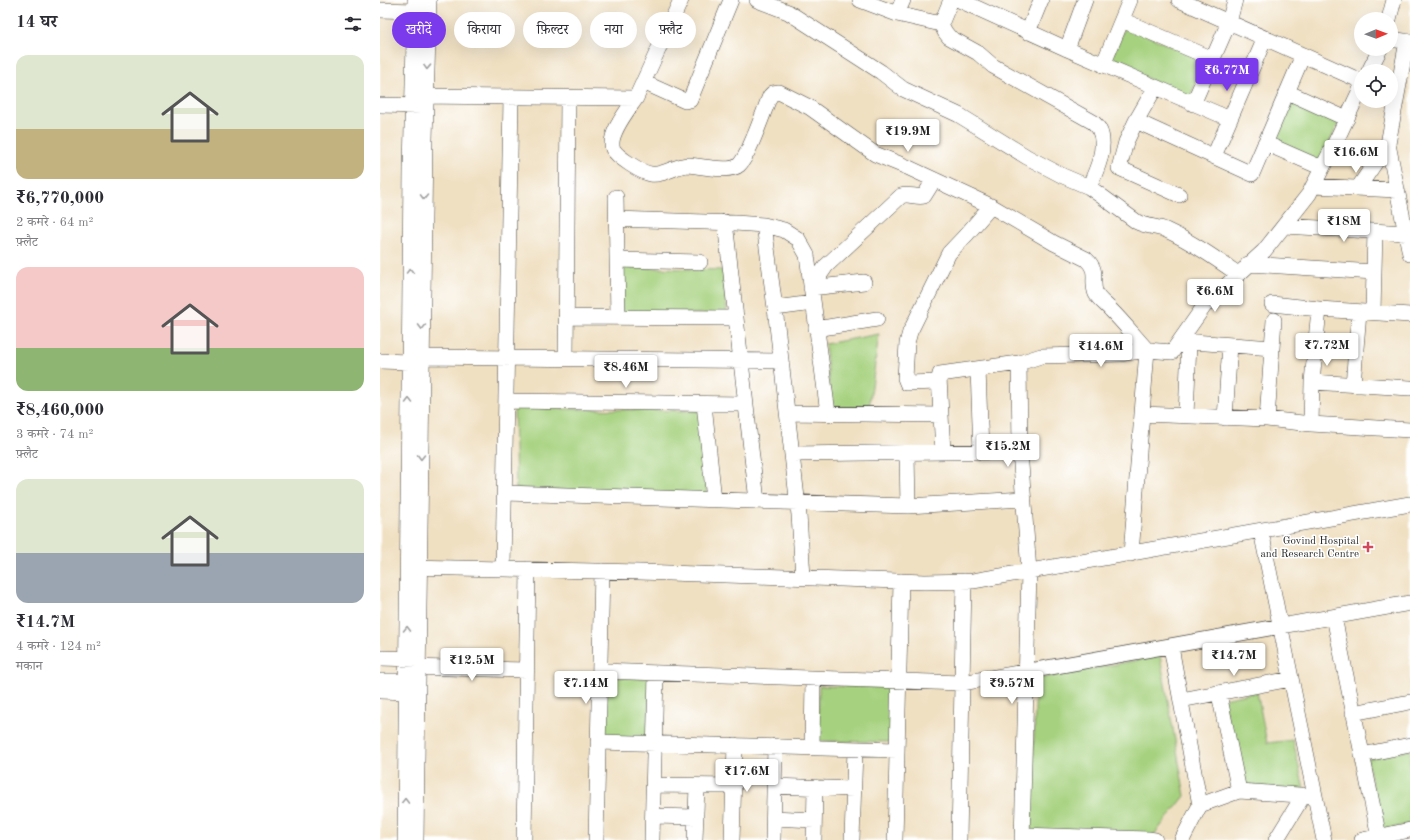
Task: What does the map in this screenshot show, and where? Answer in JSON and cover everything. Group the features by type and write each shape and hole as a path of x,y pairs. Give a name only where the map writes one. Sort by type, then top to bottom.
{"street":[{"path":"419,101 429,0"},
{"path":"681,0 636,98 616,128 612,138 612,148 617,155 648,174 655,175 679,166 689,165 734,168 739,166 748,152 770,96 773,93 779,92 809,107 875,154 907,167 991,206 1090,262 1095,274 1094,283 1096,294 1147,350 1131,554"},
{"path":"643,82 685,101 690,100 731,0"},
{"path":"757,0 788,12 881,72 903,89 959,115 1027,157 1088,187 1141,225 1154,226 1165,230 1212,256 1243,269 1374,272"},
{"path":"861,0 897,14 941,24"},
{"path":"897,14 903,0"},
{"path":"951,0 941,24 949,37 978,54 993,66 1093,122 1099,129 1101,138 1101,152 1099,163 1088,187"},
{"path":"959,0 1103,65 1230,119"},
{"path":"1028,32 1042,0"},
{"path":"1067,49 1086,0"},
{"path":"1103,65 1130,0"},
{"path":"1179,0 1354,78"},
{"path":"1193,104 1229,22 1235,0"},
{"path":"1391,12 1394,0"},
{"path":"380,10 415,6 419,101 412,673 405,840"},
{"path":"1122,20 1213,59"},
{"path":"1214,156 1265,38"},
{"path":"1398,40 1408,41 1398,80"},
{"path":"1136,121 1252,174 1303,55"},
{"path":"1156,88 1136,121 1126,142 1119,168 1180,195"},
{"path":"1287,92 1347,119"},
{"path":"503,569 511,97"},
{"path":"380,105 419,101 511,97 636,98"},
{"path":"566,359 568,98"},
{"path":"943,452 939,382 940,374 1019,364 1041,356 1120,354 1147,350 1172,352 1185,341 1205,304 1264,251 1309,194 1354,104"},
{"path":"1392,108 1388,144 1410,254"},
{"path":"1265,142 1322,168"},
{"path":"1358,188 1388,144"},
{"path":"812,296 826,266 901,196 924,196 934,180"},
{"path":"1313,186 1398,190"},
{"path":"616,197 618,317"},
{"path":"939,382 907,382 905,378 908,338 949,253 968,234 991,206"},
{"path":"616,219 725,222 764,225 784,230 798,239 807,255 828,413"},
{"path":"725,222 757,501"},
{"path":"764,225 798,503 803,577"},
{"path":"1284,226 1406,234"},
{"path":"1353,385 1374,272 1374,231"},
{"path":"617,260 700,262"},
{"path":"775,308 864,282"},
{"path":"1272,304 1319,309 1410,315"},
{"path":"1311,424 1312,382 1319,309"},
{"path":"566,317 736,318"},
{"path":"816,329 877,319"},
{"path":"1267,419 1274,320"},
{"path":"1185,341 1272,348"},
{"path":"1185,341 1186,416"},
{"path":"1225,418 1230,345"},
{"path":"380,361 507,358 781,361"},
{"path":"1019,364 1020,451 1028,571 1022,837 1150,840"},
{"path":"978,369 981,451"},
{"path":"1312,382 1410,388"},
{"path":"506,401 745,404"},
{"path":"704,404 714,500"},
{"path":"787,413 941,415"},
{"path":"1142,414 1267,419 1311,424 1410,430"},
{"path":"792,454 1020,451"},
{"path":"907,452 908,506"},
{"path":"505,493 908,506 1024,499"},
{"path":"414,567 602,571 901,581 973,581 1410,504"},
{"path":"1261,531 1291,679 1309,796 1324,840"},
{"path":"524,840 528,569"},
{"path":"596,840 602,571"},
{"path":"895,840 901,581"},
{"path":"959,840 964,581"},
{"path":"600,672 962,684 1410,603"},
{"path":"1334,617 1379,836"},
{"path":"1171,647 1200,805 1182,840"},
{"path":"380,658 412,673"},
{"path":"380,680 412,673 527,670"},
{"path":"380,691 412,673"},
{"path":"412,673 416,840"},
{"path":"652,840 656,673"},
{"path":"812,747 813,679"},
{"path":"1181,700 1220,694 1291,679"},
{"path":"1220,694 1239,791"},
{"path":"1353,713 1410,702"},
{"path":"598,742 897,750"},
{"path":"1362,755 1410,745"},
{"path":"732,840 735,746"},
{"path":"773,840 775,746"},
{"path":"852,840 855,748"},
{"path":"654,785 734,786"},
{"path":"695,840 697,786"},
{"path":"774,786 853,789"},
{"path":"814,840 815,787"},
{"path":"1200,805 1239,791 1309,796"},
{"path":"1276,840 1309,796"},
{"path":"653,816 696,817"},
{"path":"773,818 814,820"},
{"path":"1362,840 1410,830"}],"green space":[{"path":"1125,26 1205,61 1190,97 1110,62"},
{"path":"1290,99 1339,122 1320,162 1271,139"},
{"path":"619,267 723,270 727,314 621,313"},
{"path":"879,334 869,409 832,409 825,344"},
{"path":"514,408 700,411 707,494 516,489"},
{"path":"1160,656 1185,796 1153,836 1031,831 1036,679"},
{"path":"605,677 650,678 649,738 604,738"},
{"path":"819,686 893,687 892,742 818,741"},
{"path":"1257,692 1267,743 1293,740 1304,790 1241,785 1223,699"},
{"path":"1410,750 1410,824 1382,830 1367,759"}],"place":[{"name":"Govind Hospital and Research Centre","path":"1368,547"}]}
